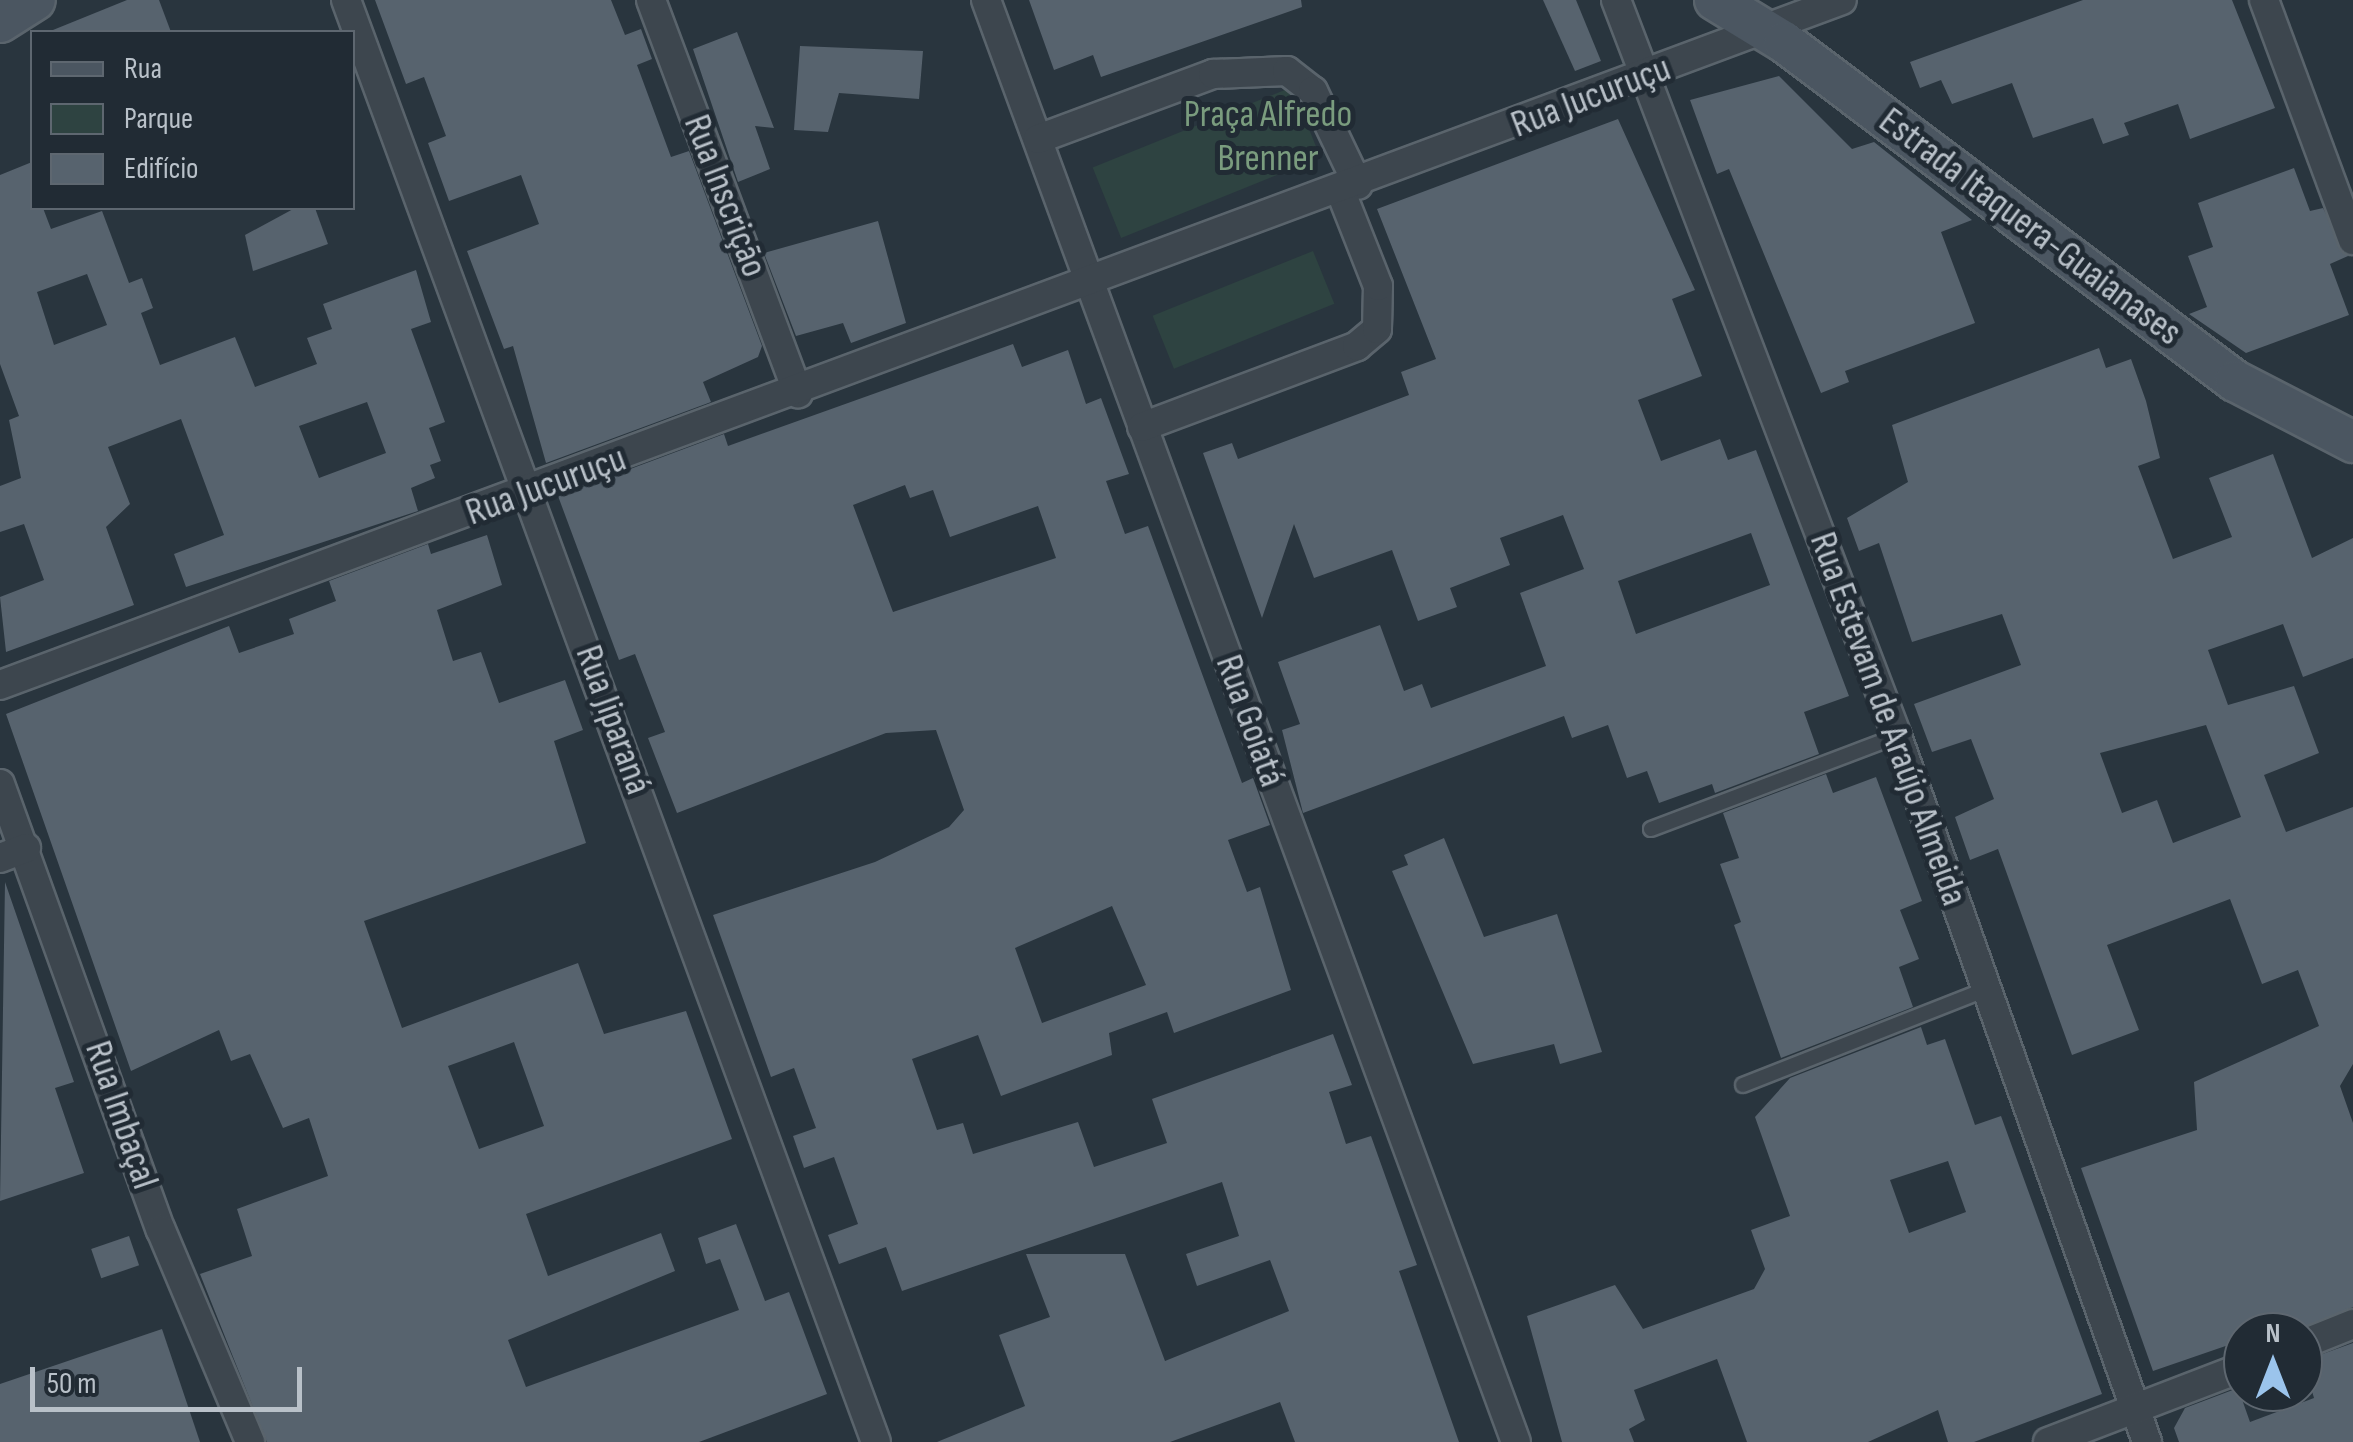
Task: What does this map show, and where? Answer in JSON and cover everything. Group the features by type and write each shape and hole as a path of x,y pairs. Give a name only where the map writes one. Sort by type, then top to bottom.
{"main road":[{"path":"0,22 35,0"},
{"name":"Estrada Itaquera-Guaianases","path":"1715,0 1765,30 2235,381 2353,442"}],"street":[{"name":"Rua Jiparaná","path":"346,0 876,1442"},
{"name":"Rua Inscrição","path":"651,0 798,393"},
{"name":"Rua Goiatá","path":"986,0 1516,1442"},
{"name":"Rua Estevam de Araújo Almeida","path":"1616,0 1898,736 2148,1442"},
{"name":"Rua Jucuruçu","path":"1349,189 1842,0"},
{"path":"2264,0 2353,240"},
{"path":"1038,140 1214,74 1287,71 1313,91 1349,189 1384,309 1377,328 1357,346 1142,427"},
{"path":"1092,285 1349,189"},
{"name":"Rua Jucuruçu","path":"0,685 1092,285"},
{"name":"Rua Imbaçal","path":"0,784 13,853 161,1230 250,1442"},
{"path":"2323,1336 2353,1324"},
{"path":"2048,1442 2223,1375"}],"lane":[{"path":"1652,829 1898,736"},
{"path":"1742,1085 1987,989"}],"green space":[{"name":"Praça Alfredo Brenner","path":"1292,87 1320,157 1121,238 1093,168"},
{"name":"Praça Alfredo Brenner","path":"1313,251 1334,304 1174,369 1153,316"}],"building":[{"path":"127,0 159,0 170,30 53,30"},
{"path":"375,0 611,0 625,35 641,29 652,59 637,65 671,157 689,151 762,346 758,357 703,382 711,402 546,463 513,346 504,349 467,251 539,224 521,175 449,201 428,143 446,136 424,77 406,84"},
{"path":"1029,0 1301,0 1302,7 1101,77 1093,55 1054,70"},
{"path":"1543,0 1576,0 1601,61 1575,71"},
{"path":"2083,0 2232,0 2275,108 2190,139 2178,104 2124,123 2129,135 2103,144 2093,118 2033,138 2012,83 1952,104 1941,80 1920,88 1910,62"},
{"path":"737,32 774,128 755,126 770,169 738,182 693,49"},
{"path":"800,46 923,51 919,99 839,93 828,132 794,130"},
{"path":"1779,76 1852,149 1874,142 1972,220 1941,232 1975,323 1845,371 1849,382 1821,393 1729,169 1717,174 1690,100"},
{"path":"1618,119 1695,290 1672,299 1702,376 1638,400 1661,461 1720,439 1728,460 1756,450 1849,696 1804,712 1819,754 1715,793 1712,784 1659,803 1647,771 1627,778 1608,725 1572,738 1564,716 1303,813 1282,730 1300,724 1278,662 1380,625 1404,691 1422,684 1431,708 1546,666 1520,593 1584,569 1563,515 1500,538 1510,565 1450,588 1457,607 1418,621 1392,550 1314,578 1294,524 1262,618 1203,453 1232,443 1238,459 1409,395 1401,372 1436,359 1377,209","holes":["1751,533 1770,585 1636,634 1618,581"]},
{"path":"30,163 30,210 44,210 51,229 102,211 129,283 142,278 153,308 141,313 160,365 235,337 255,387 317,364 307,338 332,329 323,304 416,270 431,322 411,329 445,422 429,428 441,461 430,465 435,478 411,488 418,511 186,587 174,554 224,535 181,419 108,447 130,504 106,527 134,605 6,652 0,597 44,580 24,524 0,532 0,486 21,478 9,420 19,416 0,364 0,175","holes":["87,274 107,325 54,345 37,292","367,402 386,453 319,478 299,426"]},
{"path":"2294,168 2310,211 2323,208 2348,256 2330,264 2349,315 2246,353 2189,314 2207,307 2188,256 2213,247 2198,203"},
{"path":"291,210 316,210 328,244 253,271 245,235"},
{"path":"878,221 906,323 851,343 843,323 796,336 764,253"},
{"path":"1013,344 1022,367 1068,350 1086,404 1101,398 1129,474 1106,481 1125,534 1148,526 1242,783 1253,778 1270,825 1228,840 1247,892 1260,887 1291,990 1174,1033 1167,1012 1109,1033 1112,1055 1001,1096 978,1035 912,1059 937,1130 963,1123 973,1154 1078,1122 1094,1167 1167,1143 1152,1099 1333,1034 1352,1085 1329,1092 1346,1144 1371,1136 1417,1265 1399,1271 1459,1442 1295,1442 1280,1402 1170,1442 937,1442 1025,1406 999,1335 1050,1317 1026,1254 1125,1254 1165,1361 1289,1311 1270,1260 1197,1286 1186,1254 1239,1236 1222,1182 902,1291 886,1247 839,1264 828,1235 858,1224 834,1157 804,1168 793,1136 816,1128 794,1068 771,1077 713,915 875,862 949,827 964,810 936,730 886,733 677,813 648,738 665,732 635,654 619,660 558,496 724,434 728,446","holes":["905,485 910,498 933,490 950,537 1038,506 1056,558 893,612 853,505","1112,906 1146,985 1042,1023 1015,948"]},
{"path":"2099,348 2106,368 2131,359 2146,401 2160,458 2138,466 2173,559 2232,537 2209,478 2273,454 2312,558 2353,538 2353,658 2303,677 2283,624 2208,650 2228,705 2294,686 2319,753 2264,775 2286,832 2353,807 2353,1064 2340,1086 2353,1123 2353,1307 2323,1319 2323,1312 2223,1312 2223,1347 2153,1371 2081,1168 2197,1130 2194,1082 2319,1026 2298,970 2262,984 2230,899 2107,945 2139,1030 2072,1055 1998,849 1970,860 1955,817 1994,799 1971,739 1932,752 1914,704 2021,665 2002,614 1912,642 1879,543 1859,551 1847,518 1908,482 1892,425","holes":["2206,725 2241,817 2173,843 2157,800 2122,813 2100,753"]},
{"path":"487,535 502,585 437,610 453,661 481,652 499,703 565,680 583,730 554,741 586,843 364,921 402,1028 578,963 604,1034 686,1011 732,1139 526,1214 548,1276 661,1233 675,1271 508,1340 526,1387 739,1310 720,1259 706,1264 698,1238 736,1224 765,1301 789,1292 827,1394 699,1442 267,1442 200,1274 252,1256 237,1209 328,1176 309,1118 283,1128 250,1054 231,1061 219,1030 131,1071 6,714 229,626 239,653 294,634 289,619 336,601 329,581 428,544 431,554","holes":["514,1042 544,1126 479,1149 448,1066"]},
{"path":"1826,774 1833,793 1876,777 1922,901 1900,910 1919,959 1899,967 1913,1007 1781,1058 1734,925 1741,922 1720,864 1739,858 1723,813"},
{"path":"1444,838 1484,937 1557,914 1602,1052 1560,1064 1554,1044 1473,1064 1392,871 1408,865 1404,855"},
{"path":"5,882 74,1082 55,1088 84,1173 0,1201"},
{"path":"1921,1027 1927,1045 1945,1039 1975,1125 2001,1116 2102,1394 1974,1442 1948,1442 1938,1410 1868,1442 1747,1442 1717,1359 1634,1390 1645,1420 1629,1429 1634,1442 1562,1442 1527,1316 1615,1285 1643,1329 1754,1289 1765,1269 1751,1230 1790,1216 1755,1117 1790,1078","holes":["1948,1161 1966,1212 1909,1233 1890,1180"]},
{"path":"129,1236 139,1265 101,1278 91,1249"},
{"path":"162,1329 200,1442 0,1442 0,1384"},
{"path":"2353,1343 2353,1442 2179,1442 2174,1428 2185,1408 2223,1394 2223,1412 2246,1412 2250,1422 2277,1412 2323,1412 2323,1354"}]}
